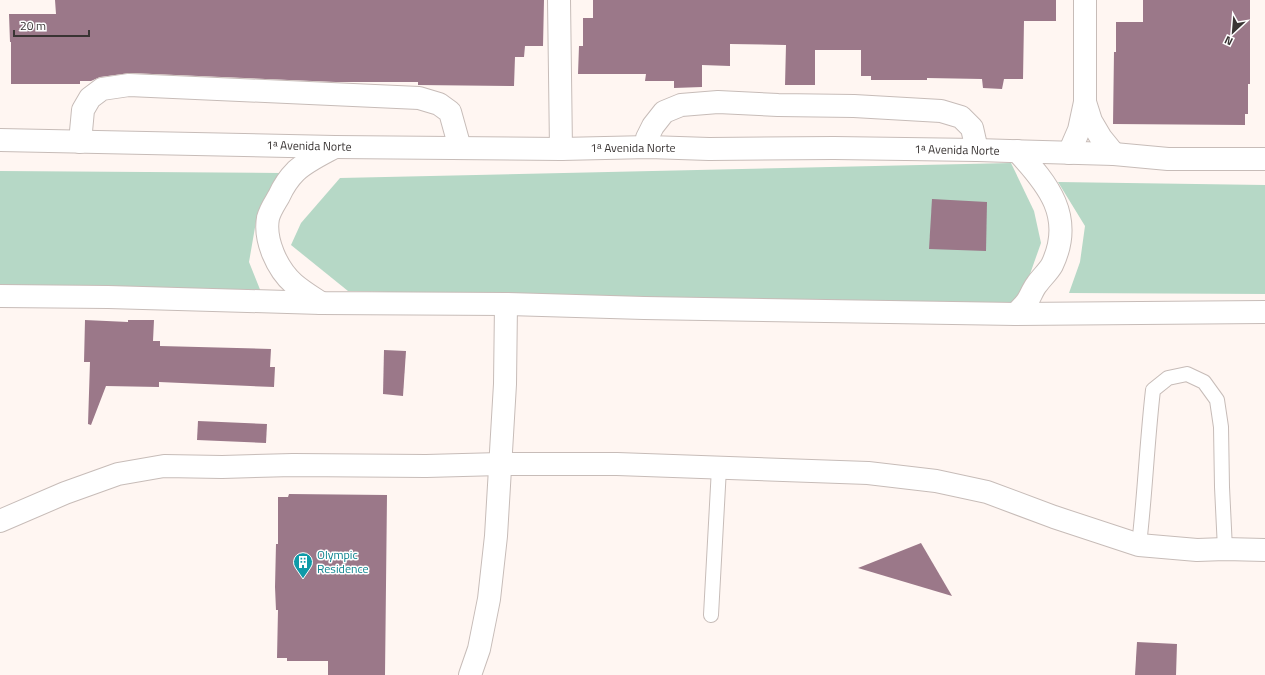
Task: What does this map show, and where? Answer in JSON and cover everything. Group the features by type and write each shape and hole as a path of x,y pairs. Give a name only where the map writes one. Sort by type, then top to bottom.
{"main road":[{"path":"559,0 561,148"},
{"path":"1069,153 1079,130 1085,102 1085,0"},
{"path":"80,142 83,110 90,98 102,89 129,85 418,98 439,104 450,112 460,148"},
{"path":"649,147 647,138 653,126 664,112 681,105 718,102 778,105 854,106 941,111 961,117 972,128 977,150"},
{"path":"1085,102 1091,121 1114,154"},
{"name":"1ᵃ Avenida Norte","path":"0,140 335,147 649,147 709,149 834,148 977,150 1114,154 1168,159 1265,159"},
{"path":"321,303 292,282 282,268 269,241 267,229 268,217 285,184 296,171 313,159 335,147"},
{"path":"1016,314 1028,301 1037,283 1052,264 1061,231 1059,214 1046,184 1017,151"},
{"path":"0,296 108,297 321,303 506,304 644,308 1016,314 1265,312"},
{"path":"470,675 479,650 489,599 496,536 504,384 506,304"},
{"path":"0,521 65,493 118,474 164,466 222,467 293,465 426,466 500,464 617,464 868,473 936,481 987,492 1054,517 1139,545 1196,550 1265,550"}],"lane":[{"path":"1139,545 1145,495 1153,390 1168,378 1187,374 1204,382 1217,400 1221,427 1225,549"},
{"path":"711,615 719,468"}],"green space":[{"path":"1011,163 1034,211 1041,243 1018,308 348,291 291,245 301,223 340,178"},
{"path":"0,171 282,173 257,216 249,262 261,292 0,288"},
{"path":"1058,182 1265,185 1265,294 1069,293 1080,262 1085,226"}],"building":[{"path":"55,0 544,0 543,46 525,46 524,57 515,57 514,86 418,85 418,82 336,82 130,73 100,77 91,81 80,81 80,84 11,84 9,14 56,14"},
{"path":"593,0 1056,0 1056,21 1024,21 1023,79 1004,79 1002,89 983,88 982,79 927,78 927,80 871,80 871,76 861,76 861,50 815,50 815,85 785,85 786,45 730,44 730,66 702,65 702,87 674,88 674,81 645,81 646,74 578,74 579,46 583,46 583,18 593,18"},
{"path":"1143,0 1250,0 1250,84 1248,84 1248,114 1245,114 1245,125 1113,124 1116,22 1143,22"},
{"path":"932,199 987,202 986,251 929,249"},
{"path":"85,320 128,322 128,320 154,320 153,341 160,341 160,346 271,349 270,367 275,367 274,387 159,382 159,387 106,386 91,425 88,424 90,362 84,362"},
{"path":"384,350 406,351 403,396 383,394"},
{"path":"198,421 267,424 266,443 197,440"},
{"path":"289,494 387,495 385,675 328,675 328,661 287,661 287,658 277,658 278,610 276,610 275,587 276,544 278,544 278,497 288,497"},
{"path":"921,543 952,596 858,568"},
{"path":"1137,642 1177,644 1176,675 1135,675"}],"place":[{"name":"Olympic Residence","path":"303,579"}]}
